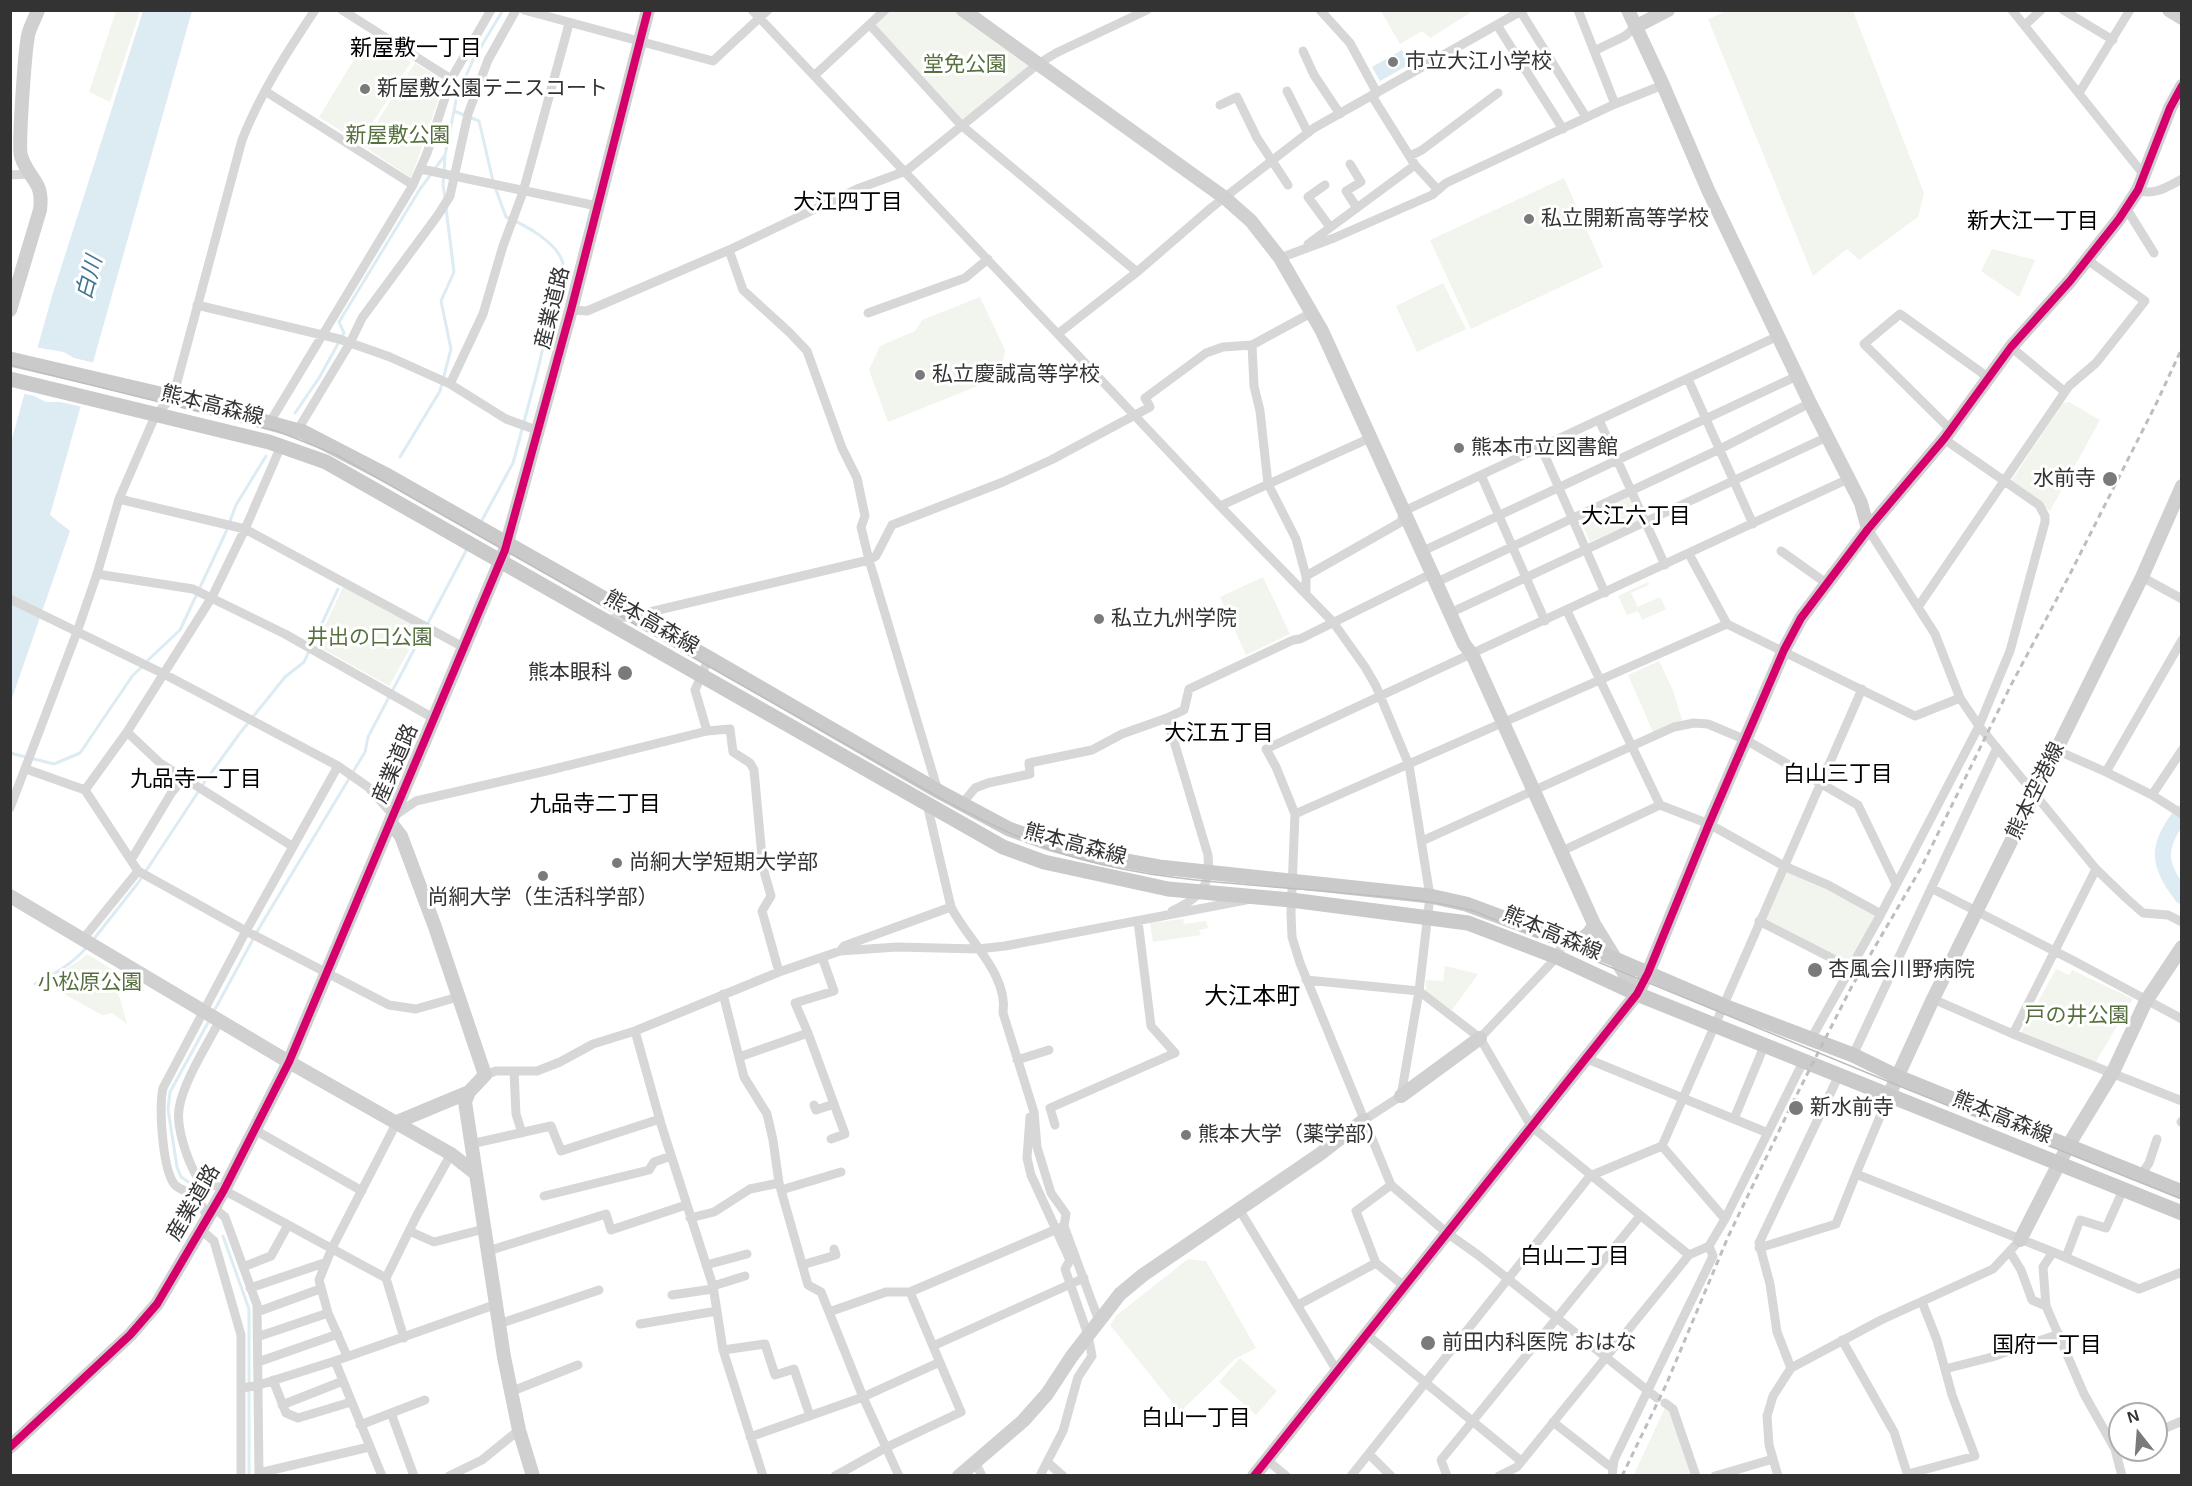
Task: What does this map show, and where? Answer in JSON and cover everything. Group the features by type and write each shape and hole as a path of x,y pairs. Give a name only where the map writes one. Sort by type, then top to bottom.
{"main road":[{"name":"熊本高森線","path":"10,359 173,397 285,427 374,468 938,791 1009,829 1051,844 1093,855 1159,867 1430,896 1466,904 1617,960 1724,1006 1811,1038 1898,1077 2181,1192"},
{"name":"熊本高森線","path":"10,379 276,444 326,462 1003,847 1044,862 1168,889 1291,900 1429,916 1468,923 1557,957 1637,994 2181,1213"}],"street":[{"path":"10,310 42,196 40,188 29,174 19,154 28,35 38,10"},
{"path":"10,807 77,632 119,499 154,414 173,397 242,140 255,107 280,62 315,10"},
{"path":"342,10 450,79"},
{"path":"285,427 322,336 413,185 425,170 450,79 491,10"},
{"path":"285,427 450,196 452,176 468,114 488,60 516,10"},
{"path":"524,10 713,61 768,10"},
{"name":"産業道路","path":"10,1448 130,1335 157,1304 224,1191 289,1062 507,544 572,310 648,10"},
{"path":"752,10 1220,506 1333,622 1357,654 1376,686 1409,765 1430,896 1419,991 1401,1096"},
{"path":"963,10 1225,198 1251,221 1280,258 1322,331 1464,644 1472,654 1535,790 1594,924 1637,994"},
{"path":"572,310 587,311 729,250 857,189 906,171 1038,64 1056,53 1147,10"},
{"path":"1320,10 1350,43 1374,95 1415,165 1438,190"},
{"path":"1578,10 1615,104"},
{"path":"1628,10 1663,84 1708,190 1810,404 1861,503 1868,529 1935,634 1960,698 1978,726 2096,869 2143,913 2168,915 2181,922"},
{"path":"1594,51 1625,36 1635,27 1668,10"},
{"path":"2012,10 2144,175"},
{"path":"2025,25 2041,10"},
{"path":"2063,10 2113,40"},
{"path":"2079,93 2130,10"},
{"path":"2169,10 2181,18"},
{"path":"1059,333 1137,272 1225,198 1308,134 1522,11 1586,117"},
{"path":"815,75 870,25 880,12"},
{"path":"449,383 483,314 503,246 523,192 569,24"},
{"path":"870,25 961,125 1137,272"},
{"path":"1497,25 1563,129"},
{"path":"1303,51 1314,75 1340,114"},
{"path":"1280,258 1432,195 1446,183 1586,117 1663,84"},
{"path":"1254,1476 1637,994 1648,973 1784,650 1801,618 1868,529 1947,434 2011,347 2070,281 2126,208 2138,190 2181,86"},
{"path":"265,91 413,185"},
{"path":"1287,91 1308,134"},
{"path":"1410,156 1422,150 1498,93"},
{"path":"1220,105 1237,97 1257,138 1288,185"},
{"path":"1350,164 1361,182 1346,191 1357,208"},
{"path":"1297,252 1415,165"},
{"path":"425,170 597,206"},
{"path":"10,175 29,174"},
{"path":"2138,190 2147,194 2181,179"},
{"path":"1325,185 1308,197 1330,227"},
{"path":"2126,208 2154,253"},
{"path":"729,250 743,290 807,351 842,448 857,478 865,516 861,527 869,560 938,791"},
{"path":"868,313 965,278 988,259"},
{"path":"1918,607 2069,386 2096,363 2145,301 2086,259"},
{"path":"197,305 345,341 449,383 506,419 539,431"},
{"path":"604,620 633,616 869,560 876,556 892,525 1004,482 1051,460 1150,407 1145,398 1206,353 1223,347 1252,345 1311,313"},
{"path":"1811,1038 1881,914 1978,726 2010,651 2045,522 2045,516 2039,505 2004,482 1947,434 1864,344 1900,314 1989,378"},
{"path":"1306,576 1401,522 1404,511 1778,336"},
{"path":"1252,345 1254,386 1260,411 1268,484 1296,540 1306,576 1306,594"},
{"path":"2011,347 2065,392"},
{"path":"1423,551 1797,376"},
{"path":"1688,379 1753,524"},
{"path":"962,804 975,788 1030,774 1029,763 1092,750 1122,734 1184,710 1189,689 1333,622 1512,546 1720,449 1810,404"},
{"path":"1599,420 1665,565"},
{"path":"1450,613 1827,437"},
{"path":"1220,506 1370,438"},
{"path":"85,790 127,732 212,597 245,529 276,444"},
{"path":"1540,447 1605,593"},
{"path":"1481,475 1545,621"},
{"path":"1696,1476 1673,1409 1648,1392 1447,1233 1391,1185 1306,980 1292,937 1291,900 1295,814 1266,749 1848,479"},
{"name":"熊本空港線","path":"1889,1095 1933,999 2034,793 2177,508 2181,486"},
{"path":"119,499 245,529 465,648"},
{"path":"1781,551 1826,583"},
{"path":"1689,554 1728,624 1915,716 1960,698"},
{"path":"97,574 193,589 212,597 285,634 435,719"},
{"path":"2142,577 2181,600"},
{"path":"10,599 164,674 338,766 368,787 392,819 401,836 485,1075"},
{"path":"1567,611 1634,746 1660,805 1709,824 1784,866 1828,885 1881,914"},
{"path":"1295,814 1728,624"},
{"path":"2106,772 2181,640"},
{"path":"707,731 695,690 709,658"},
{"path":"1351,1476 1590,1176 1662,1146 1862,689"},
{"path":"1165,915 1202,892 1210,873 1208,855 1167,718"},
{"path":"1422,841 1674,728 1694,723 1708,724 1746,740 1858,805 1896,884"},
{"path":"392,819 416,801 707,731 730,729 733,752 750,763 754,770 763,868 771,896 762,911 779,972"},
{"path":"127,732 160,763 292,846"},
{"path":"1853,1055 1996,748"},
{"path":"2056,750 2152,795 2181,813"},
{"path":"2152,795 2181,750"},
{"path":"241,1476 241,1335 207,1218 199,1200 175,1185 172,1178 164,1142 160,1107 163,1088 292,846 338,766"},
{"path":"26,769 85,790 138,871 246,931 389,1005 416,1009 458,997"},
{"path":"131,860 183,778"},
{"path":"927,804 951,907 958,921 987,958 1005,1000 1003,1013 1034,1112 1037,1147 1051,1193 1066,1214 1060,1228 1070,1260 1065,1269 1088,1335 1092,1356 1078,1377 1063,1431 1040,1476"},
{"path":"1562,851 1660,805"},
{"path":"2013,1034 2056,953 2096,869"},
{"path":"83,939 138,871"},
{"path":"1931,888 2181,1019"},
{"path":"1165,915 1172,907 1172,896 1168,889"},
{"path":"10,896 289,1062 451,1154 475,1173"},
{"path":"532,1476 510,1392 465,1102 469,1092 485,1075 496,1071 537,1071 560,1062 593,1044 635,1031 779,972 840,951 897,947 978,949 1005,946 1263,897"},
{"path":"840,951 844,946 951,907"},
{"path":"1055,1125 1050,1108 1175,1053 1151,1026 1138,921"},
{"path":"1759,921 1851,968"},
{"path":"959,1476 1023,1421 1047,1394 1120,1294 1143,1275 1320,1154 1480,1038 1557,957 1566,941 1585,938 1591,932 1594,924"},
{"path":"1778,1476 1769,1445 1767,1416 1773,1396 1791,1368 1881,1320 1993,1269 2010,1252 2020,1240 2068,1146 2113,1072 2146,1000 2181,947"},
{"path":"978,949 975,953 982,961 999,997 997,1008 1030,1116 1027,1158 1031,1175 1072,1251 1099,1321"},
{"path":"822,957 834,991 795,1003 845,1134 831,1139"},
{"path":"1306,980 1419,991 1480,1038 1531,1126 1689,1255"},
{"path":"723,994 744,1077 767,1114 780,1187 808,1285 822,1292 863,1397 899,1476"},
{"path":"1933,999 2013,1034 2181,1101"},
{"path":"220,1020 183,1093 178,1110 190,1165 196,1175 386,1278"},
{"path":"635,1031 671,1156 713,1288 723,1350 763,1476"},
{"path":"739,1057 807,1033"},
{"path":"1734,1119 1765,1044"},
{"path":"1017,1060 1049,1050"},
{"path":"1585,1058 1768,1133"},
{"path":"1499,1476 1519,1468 1553,1422 1689,1255 1709,1246 1725,1219 1804,1060"},
{"path":"514,1071 516,1114 522,1133"},
{"path":"1791,1368 1776,1332 1770,1284 1759,1248 1760,1238 1839,1075"},
{"path":"347,1356 320,1289 319,1280 324,1263 397,1122 469,1092"},
{"path":"1759,1248 1836,1224 1889,1095"},
{"path":"814,1105 816,1110 834,1104"},
{"path":"471,1144 551,1126 561,1151 660,1119"},
{"path":"255,1130 362,1191"},
{"path":"2141,1176 2149,1163 2157,1139"},
{"path":"1662,1146 1725,1219"},
{"path":"404,1338 386,1278 451,1154"},
{"path":"544,1196 649,1170 654,1162 671,1156"},
{"path":"690,1218 714,1212 750,1189 780,1187 841,1172"},
{"path":"1856,1174 2066,1257 2139,1289 2181,1272"},
{"path":"1391,1185 1356,1211 1376,1263 1404,1287"},
{"path":"2066,1257 2080,1220 2106,1228 2123,1190"},
{"path":"488,1251 606,1214 611,1230 686,1205"},
{"path":"1239,1209 1337,1371"},
{"path":"207,1218 225,1216 257,1305 259,1474 369,1447"},
{"path":"1447,1476 1441,1460 1640,1216"},
{"path":"243,1267 271,1256 288,1224"},
{"path":"829,1312 886,1292 910,1292 1060,1228"},
{"path":"409,1231 434,1242 484,1229"},
{"path":"1612,1471 1614,1460 1713,1256 1709,1246"},
{"path":"2010,1252 2021,1270 2032,1300 2046,1306"},
{"path":"2053,1252 2043,1267 2046,1306 2084,1394 2108,1433"},
{"path":"706,1265 747,1254"},
{"path":"802,1265 836,1256"},
{"path":"250,1288 324,1263"},
{"path":"1298,1305 1376,1263"},
{"path":"672,1294 713,1288 745,1275"},
{"path":"933,1346 1084,1278"},
{"path":"257,1312 320,1289"},
{"path":"499,1324 599,1290"},
{"path":"835,1476 852,1472 887,1447 961,1413 910,1292"},
{"path":"1842,1340 1894,1432 1908,1475 1975,1456 1922,1302"},
{"path":"242,1388 259,1385 404,1338 496,1304"},
{"path":"640,1324 717,1311"},
{"path":"257,1337 328,1312"},
{"path":"258,1362 338,1334"},
{"path":"1366,1334 1473,1422 1519,1468"},
{"path":"1945,1369 1992,1357 2059,1334"},
{"path":"723,1350 765,1344 775,1375 794,1369 810,1416"},
{"path":"334,1361 382,1476"},
{"path":"750,1437 863,1397 939,1362"},
{"path":"510,1392 579,1365"},
{"path":"273,1380 286,1413 298,1418 351,1402"},
{"path":"282,1404 343,1381"},
{"path":"360,1425 425,1400"},
{"path":"391,1413 414,1476"},
{"path":"1553,1422 1608,1465 1612,1471"},
{"path":"450,1476 482,1460 519,1430"},
{"path":"1369,1454 1391,1476"},
{"path":"1715,1476 1773,1459"},
{"path":"1267,1460 1286,1476"},
{"path":"975,1462 982,1476"},
{"path":"1047,1462 1063,1476"}],"green space":[{"path":"1729,10 1853,11 1924,193 1918,217 1859,260 1847,249 1813,276 1708,19"},
{"path":"116,11 140,11 110,102 89,92"},
{"name":"堂免公園","path":"889,11 958,11 1033,64 961,120 874,25"},
{"path":"1381,11 1469,11 1470,13 1430,38 1422,31 1400,44"},
{"name":"新屋敷公園テニスコート","path":"369,35 411,62 360,143 319,117"},
{"name":"新屋敷公園","path":"415,63 445,81 411,178 362,145"},
{"path":"1564,178 1603,267 1471,329 1430,240"},
{"path":"1992,249 2035,260 2019,297 1981,271"},
{"path":"1443,283 1466,329 1417,352 1396,306"},
{"path":"980,297 1005,350 1000,377 888,422 869,370 880,346 915,331 922,320"},
{"path":"2069,402 2100,420 2050,511 2010,483 2063,403"},
{"path":"1631,496 1642,519 1590,542 1580,519"},
{"path":"1263,577 1290,634 1246,655 1220,597"},
{"path":"1648,582 1649,585 1631,593 1638,607 1660,597 1666,609 1642,620 1638,611 1627,615 1618,596"},
{"name":"井出の口公園","path":"343,587 421,629 389,686 316,645"},
{"path":"1659,661 1673,690 1682,720 1653,732 1628,675"},
{"path":"1785,870 1876,914 1849,962 1763,919"},
{"path":"1183,919 1184,924 1206,921 1208,928 1199,930 1201,935 1153,942 1150,923"},
{"name":"小松原公園","path":"87,954 123,976 117,988 127,1024 112,1013 102,1015 44,983"},
{"path":"1445,966 1478,974 1452,1010 1426,992 1426,980 1443,981"},
{"name":"戸の井公園","path":"2056,969 2069,975 2072,970 2133,999 2094,1065 2019,1036"},
{"path":"1188,1259 1206,1261 1256,1348 1235,1359 1180,1412 1110,1325 1117,1315"},
{"path":"1240,1358 1277,1391 1256,1415 1219,1382"},
{"path":"1665,1408 1672,1411 1693,1475 1636,1475 1635,1472"}],"water":[{"name":"白川","path":"143,11 192,11 50,515 70,531 11,701 11,442 52,296"},
{"path":"1402,50 1410,64 1380,81 1372,67"}],"pier":[{"path":"34,347 64,352 74,358 95,363 83,407 60,402 46,402 21,393"}],"waterway":[{"path":"295,413 319,378 344,333 339,322 420,189 445,155 457,96 473,60 503,10"},
{"path":"454,111 479,121 493,181"},
{"path":"445,157 443,185 445,198"},
{"path":"481,522 513,463 563,263 560,255 547,241 506,217 495,187"},
{"path":"400,457 440,391 451,349 441,301 454,272 446,208"},
{"path":"146,662 180,630 226,532 236,505 266,456"},
{"path":"213,1013 258,930 365,752 368,737 467,549"},
{"path":"93,940 138,883 240,733 285,677 304,662 338,589"},
{"path":"10,753 54,764 80,753 133,675 142,667"},
{"path":"2182,813 2168,835 2163,854 2168,874 2182,896"},
{"path":"35,984 63,968 87,947"},
{"path":"199,1189 181,1177 177,1167 168,1109 170,1092 210,1019"},
{"path":"223,1236 249,1309 249,1476"}],"tram line":[{"path":"10,365 277,431 337,455 942,799 993,825 1044,847 1080,859 1142,873 1404,899 1474,911 1909,1090 2182,1199"}],"railway":[{"path":"1622,1476 1666,1385 1728,1237 1791,1106 1852,986 1921,868 2010,687 2157,402 2182,348"}],"cycle path":[{"path":"10,1447 130,1335 157,1304 224,1190 289,1062 505,550 571,310 648,10"},
{"path":"1254,1476 1637,994 1648,973 1784,650 1801,618 1868,529 1944,439 2011,347 2070,281 2119,219 2138,190 2170,108 2182,86"}],"place":[{"name":"市立大江小学校","path":"1393,62"},
{"name":"新屋敷公園テニスコート","path":"365,89"},
{"name":"私立開新高等学校","path":"1529,219"},
{"name":"私立慶誠高等学校","path":"920,375"},
{"name":"熊本市立図書館","path":"1459,448"},
{"name":"水前寺","path":"2110,479"},
{"name":"私立九州学院","path":"1099,619"},
{"name":"熊本眼科","path":"625,673"},
{"name":"尚絅大学短期大学部","path":"617,863"},
{"name":"尚絅大学（生活科学部）","path":"543,876"},
{"name":"杏風会川野病院","path":"1815,970"},
{"name":"新水前寺","path":"1796,1108"},
{"name":"熊本大学（薬学部）","path":"1186,1135"},
{"name":"前田内科医院 おはな","path":"1428,1343"}],"district":[{"name":"新屋敷一丁目","path":"416,49"},
{"name":"大江四丁目","path":"848,203"},
{"name":"新大江一丁目","path":"2033,222"},
{"name":"大江六丁目","path":"1636,517"},
{"name":"大江五丁目","path":"1219,734"},
{"name":"白山三丁目","path":"1838,775"},
{"name":"九品寺一丁目","path":"196,780"},
{"name":"九品寺二丁目","path":"595,805"},
{"name":"大江本町","path":"1252,997"},
{"name":"白山二丁目","path":"1575,1257"},
{"name":"国府一丁目","path":"2047,1346"},
{"name":"白山一丁目","path":"1196,1419"}]}
